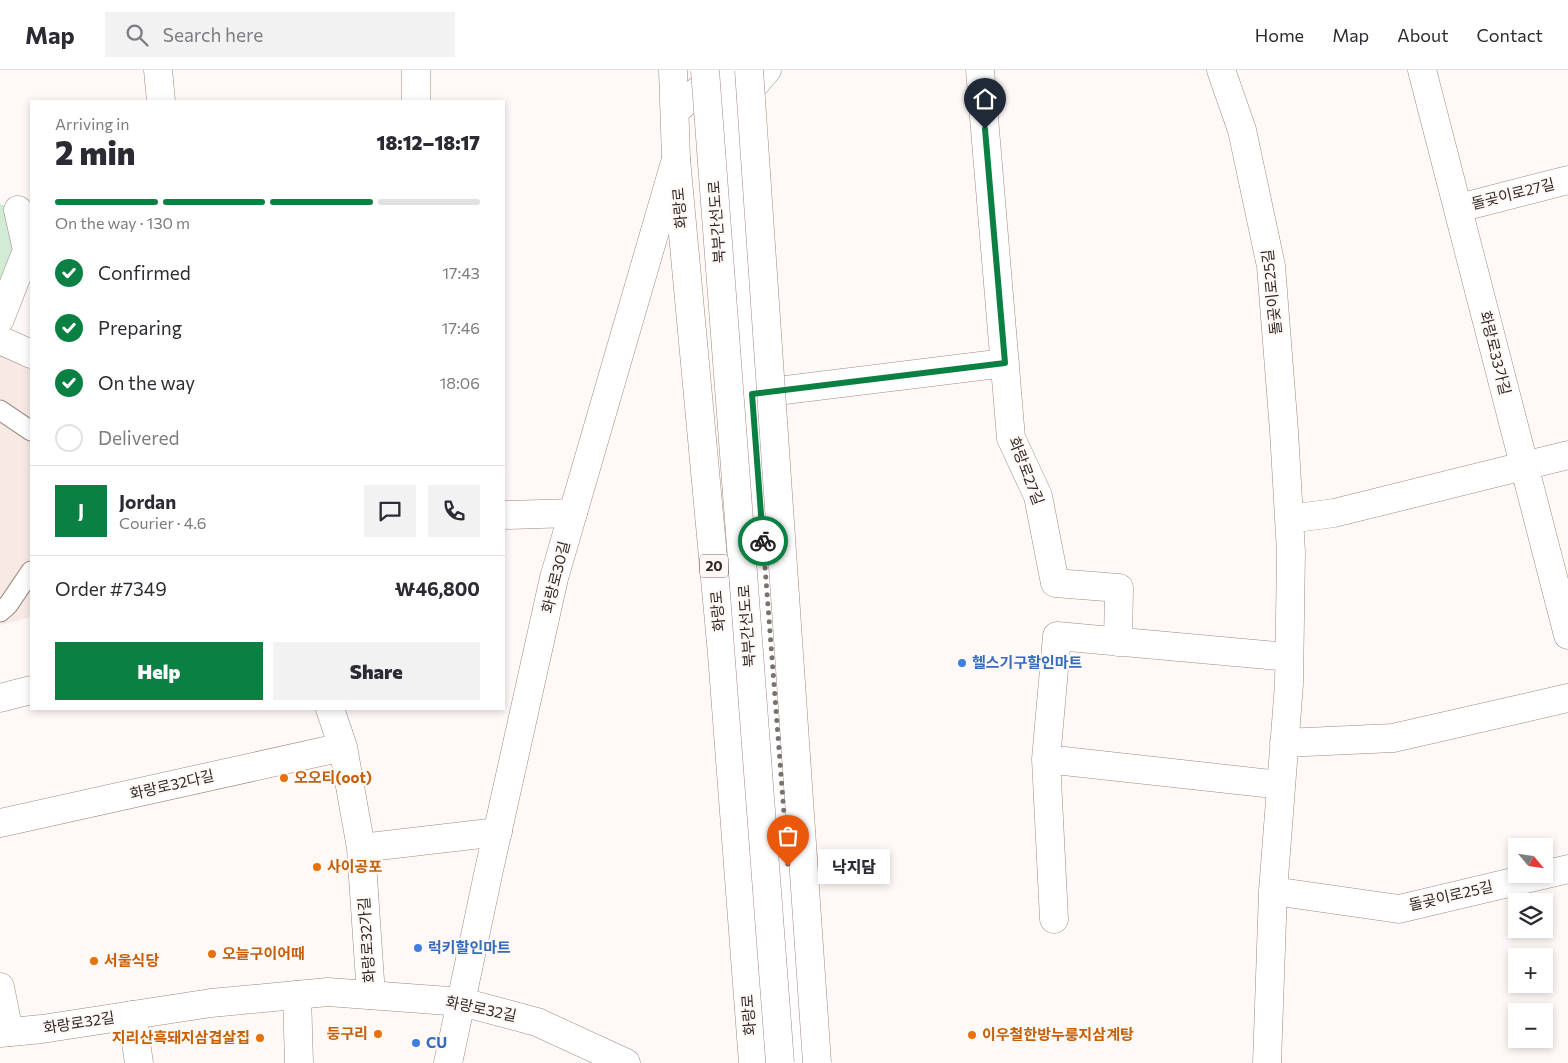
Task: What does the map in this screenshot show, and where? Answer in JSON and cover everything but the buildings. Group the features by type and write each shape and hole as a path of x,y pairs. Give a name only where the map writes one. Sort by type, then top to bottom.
{"main road":[{"path":"158,70 161,100"},
{"path":"416,70 416,100"},
{"name":"화랑로","path":"673,70 676,159 722,654 753,1063"},
{"name":"북부간선도로","path":"705,70 780,1063"},
{"path":"727,70 803,1063"},
{"path":"749,70 817,1063"},
{"path":"730,112 767,70"},
{"name":"화랑로27길","path":"980,70 1011,438 1038,496 1055,583 1119,588 1118,642"},
{"name":"화랑로33가길","path":"1422,70 1568,635"},
{"name":"돌곶이로25길","path":"1224,71 1242,130 1271,266 1291,552 1289,658 1273,891 1266,1063"},
{"path":"675,111 706,84 730,112"},
{"name":"화랑로30길","path":"448,1063 554,578 676,159"},
{"name":"돌곶이로27길","path":"1459,208 1568,180"},
{"path":"0,319 27,250 16,203"},
{"path":"0,340 30,354"},
{"path":"752,394 1005,363"},
{"path":"1289,519 1334,513 1568,455"},
{"path":"505,515 573,513"},
{"path":"1054,919 1046,759 1058,636 1289,658"},
{"path":"0,698 30,690"},
{"path":"1284,743 1393,738 1568,698"},
{"name":"화랑로32가길","path":"330,710 344,747 362,848 371,995"},
{"name":"화랑로32다길","path":"0,823 344,747"},
{"path":"1046,759 1281,785"},
{"path":"362,848 498,832"},
{"name":"돌곶이로25길","path":"1273,891 1399,909 1568,869"},
{"name":"화랑로32길","path":"0,987 5,1033 42,1030 211,1002 328,992 462,1002 537,1022 626,1063"},
{"path":"297,995 299,1063"},
{"path":"132,1015 139,1063"}],"lane":[{"path":"0,410 30,430"},
{"path":"0,612 8,605 30,572"}],"shaded area":[{"path":"0,356 30,369 30,617 0,625"}],"green space":[{"path":"0,204 18,210 27,250 0,318"}],"way so far":[{"path":"763,541 788,866"}],"place":[{"name":"헬스기구할인마트","path":"962,663"},
{"name":"오오티(oot)","path":"284,778"},
{"name":"낙지담","path":"788,866"},
{"name":"사이공포","path":"317,867"},
{"name":"럭키할인마트","path":"418,948"},
{"name":"오늘구이어때","path":"212,954"},
{"name":"서울식당","path":"94,961"},
{"name":"둥구리","path":"378,1034"},
{"name":"이우철한방누룽지삼계탕","path":"972,1035"},
{"name":"지리산흑돼지삼겹살집","path":"260,1038"},
{"name":"CU","path":"416,1043"}],"route":[{"path":"763,541 752,394 1005,363 985,129"}]}
